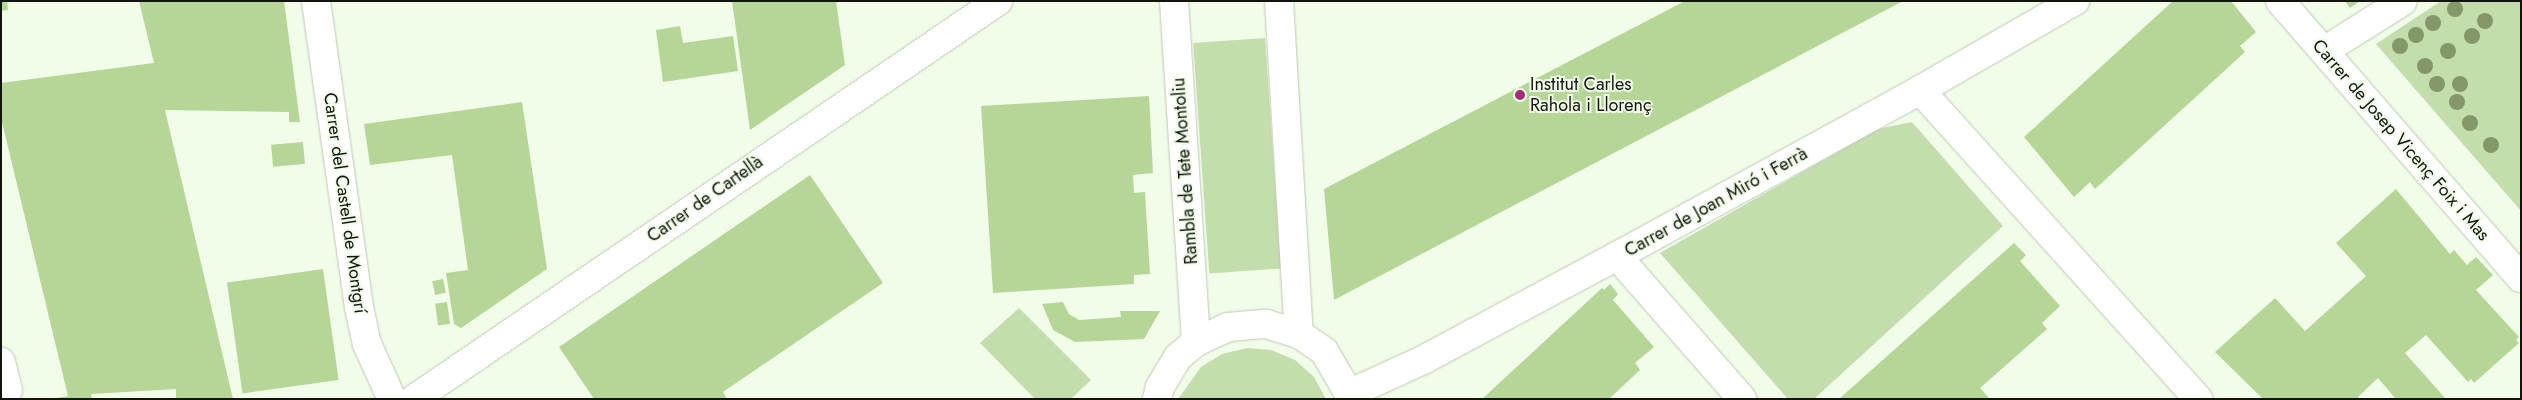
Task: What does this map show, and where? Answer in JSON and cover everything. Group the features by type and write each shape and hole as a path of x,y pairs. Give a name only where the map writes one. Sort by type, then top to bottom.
{"street":[{"name":"Carrer del Castell de Montgrí","path":"316,1 359,307 367,344 392,399"},
{"name":"Carrer de Cartellà","path":"414,399 998,1"},
{"name":"Rambla de Tete Montoliu","path":"1174,1 1196,342"},
{"path":"1279,1 1299,334"},
{"name":"Carrer de Joan Miró i Ferrà","path":"1351,396 1423,360 1617,256 1920,90 2075,1"},
{"name":"Carrer de Josep Vicenç Foix i Mas","path":"2280,1 2521,278"},
{"path":"2324,51 2404,1"},
{"path":"1920,90 2198,399"},
{"path":"1617,256 1742,399"},
{"path":"1157,399 1160,387 1178,358 1196,342 1228,327 1266,324 1299,334 1324,351 1351,396"},
{"path":"1,362 8,390"}],"green space":[{"path":"2441,1 2521,1 2521,211 2376,44"},
{"path":"1265,38 1281,268 1209,273 1193,43"},
{"path":"1912,122 2003,226 1814,399 1788,399 1660,253 1878,129"},
{"path":"1019,308 1091,380 1071,399 1035,399 980,343"},
{"path":"1248,348 1271,350 1295,360 1314,377 1326,399 1178,399 1201,367 1222,354"}],"building":[{"path":"1,1 7,1 8,10 1,11"},
{"path":"139,1 284,1 300,122 289,122 289,112 165,110 233,399 176,399 176,389 91,394 92,399 51,399 68,396 1,118 1,83 154,63"},
{"path":"732,1 836,1 845,65 750,130"},
{"name":"Institut Carles Rahola i Llorenç","path":"1685,1 1903,1 1334,300 1324,189"},
{"path":"2173,1 2231,1 2256,32 2240,46 2245,52 2095,189 2090,182 2074,197 2024,137"},
{"path":"2345,1 2360,1 2350,8"},
{"path":"680,26 683,43 733,36 738,71 663,82 656,30"},
{"path":"1149,96 1153,173 1133,175 1134,193 1145,192 1150,274 1134,275 1134,284 993,293 981,106"},
{"path":"522,102 547,269 461,328 454,324 446,273 468,270 452,155 370,165 364,124"},
{"path":"303,142 305,164 273,167 271,145"},
{"path":"810,175 883,283 723,392 727,399 594,399 559,347"},
{"path":"2396,189 2450,254 2454,250 2467,265 2476,257 2493,275 2476,290 2519,337 2516,340 2519,343 2474,383 2471,379 2468,382 2426,335 2405,353 2446,399 2396,399 2378,378 2358,397 2359,399 2263,399 2215,352 2275,298 2305,331 2366,276 2336,243"},
{"path":"2014,243 2026,255 2020,261 2060,306 2042,323 2047,329 1980,388 1990,399 1839,399"},
{"path":"323,269 339,380 243,393 227,282"},
{"path":"443,279 446,293 435,295 432,281"},
{"path":"1610,284 1618,294 1613,300 1654,347 1635,363 1640,370 1609,399 1482,399 1602,288 1604,290"},
{"path":"447,302 450,324 438,325 435,304"},
{"path":"1063,302 1069,314 1079,320 1121,317 1120,311 1160,311 1144,339 1075,342 1053,330 1042,304"}],"place":[{"name":"Institut Carles Rahola i Llorenç","path":"1520,95"}]}
